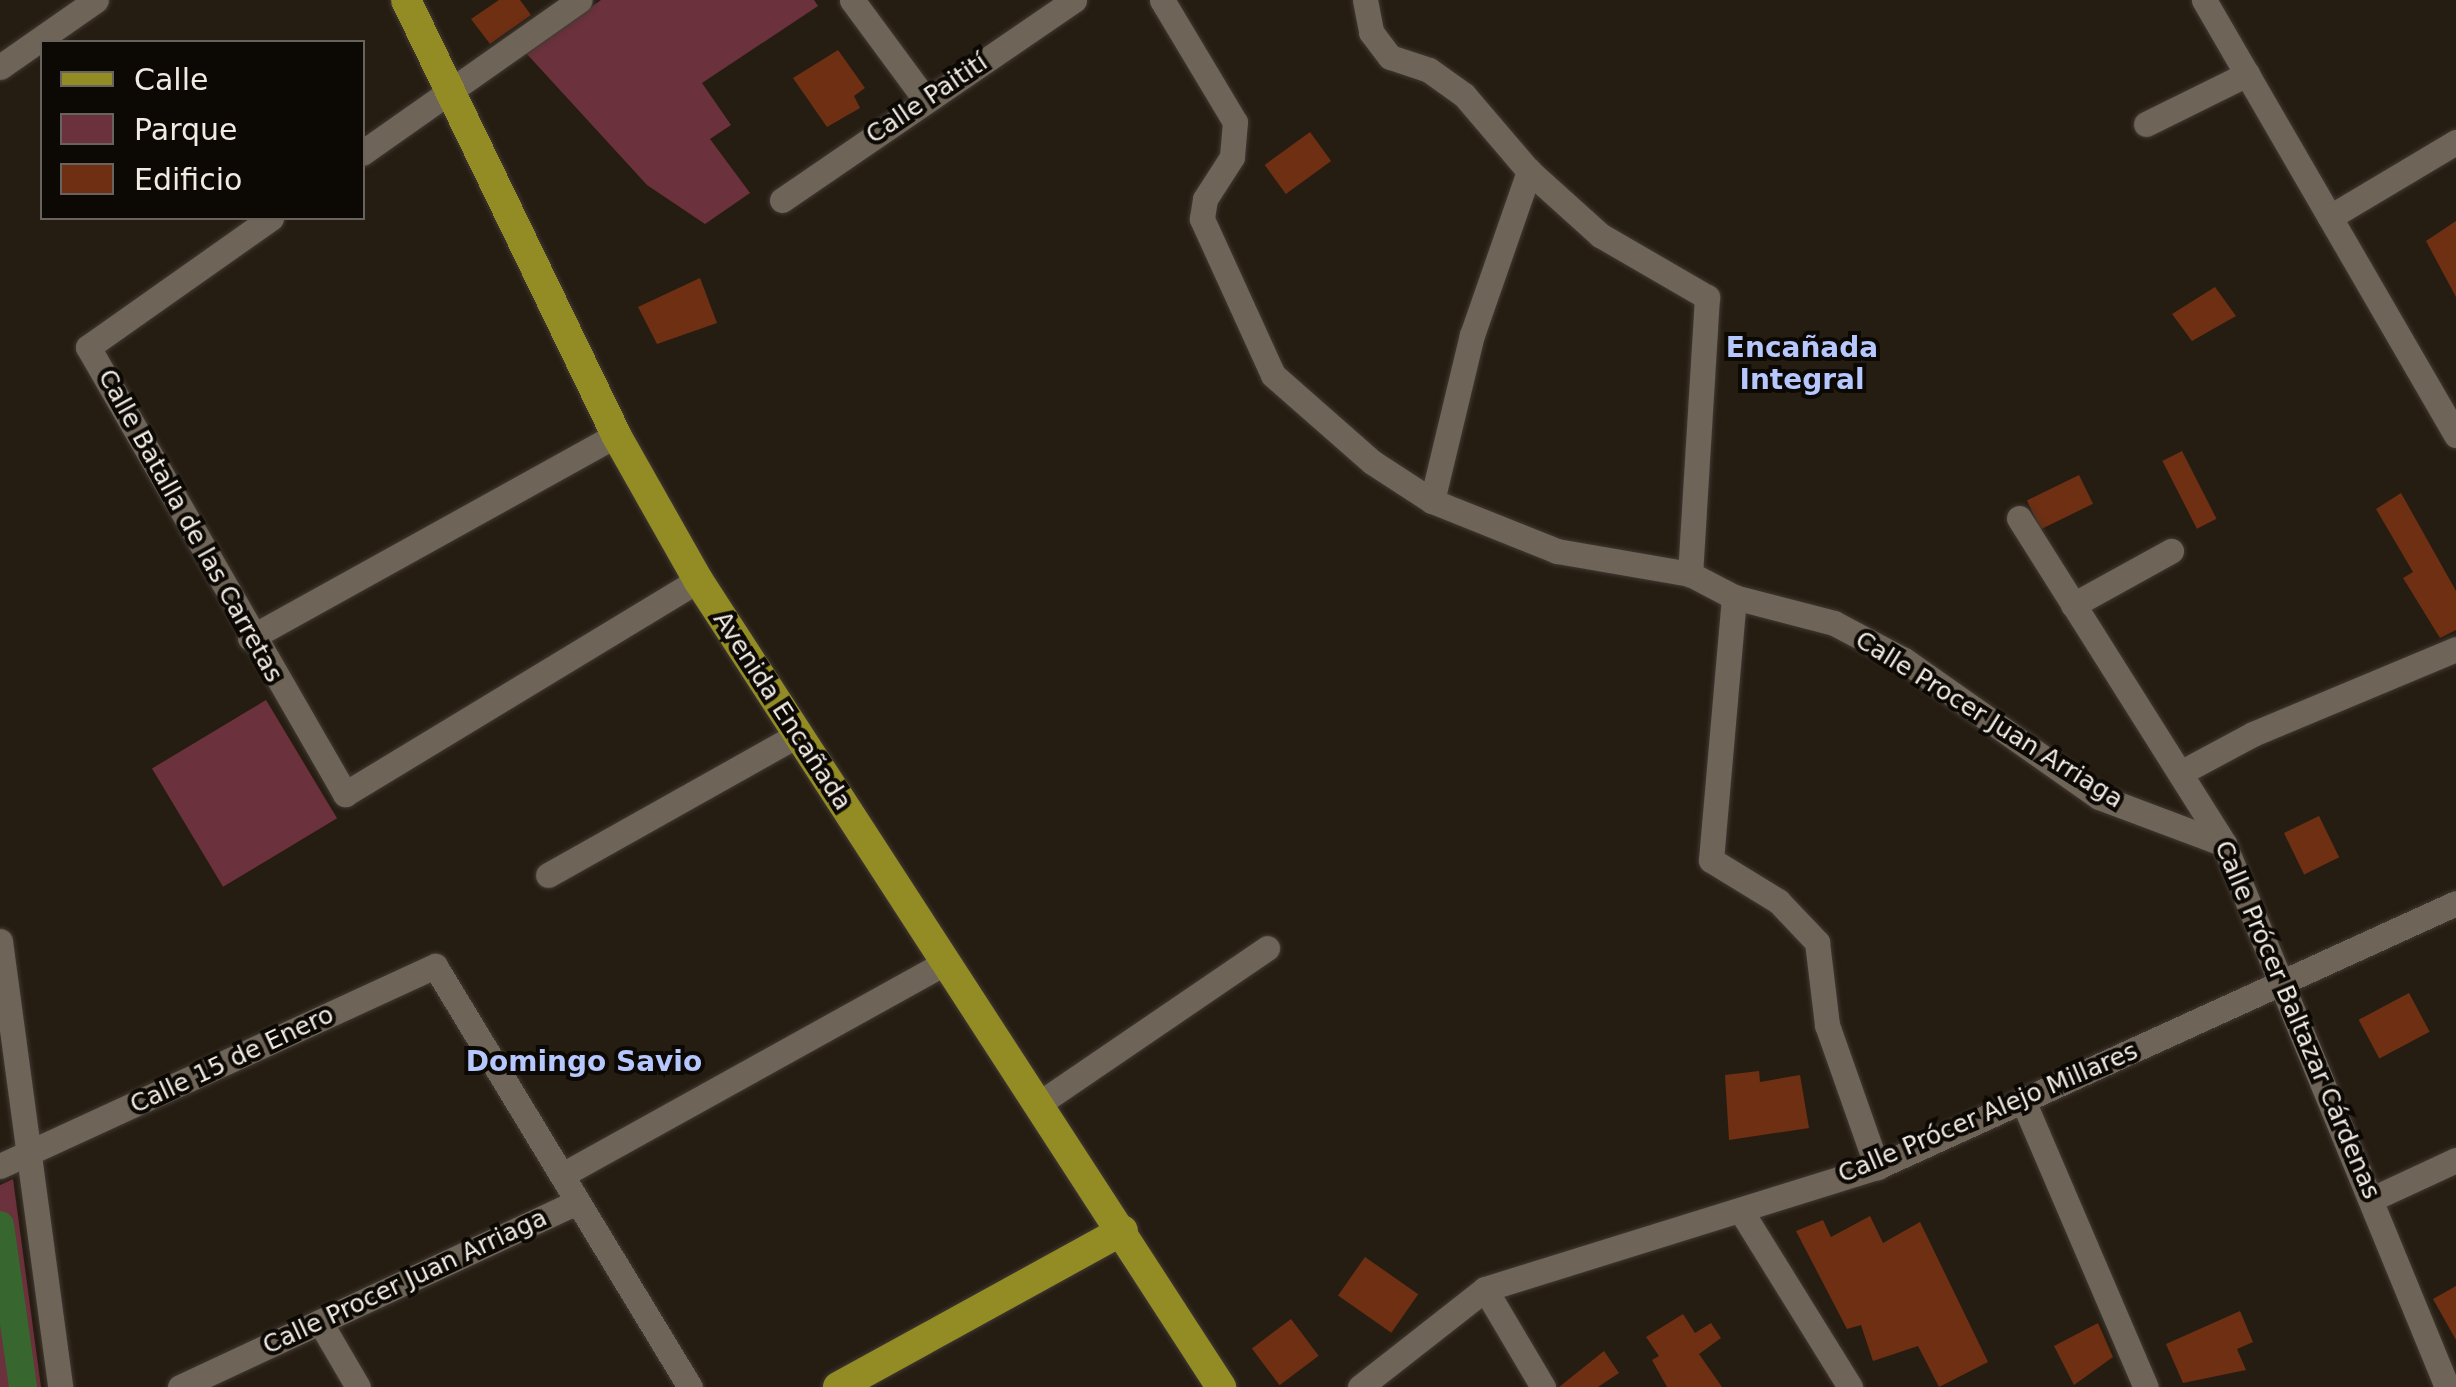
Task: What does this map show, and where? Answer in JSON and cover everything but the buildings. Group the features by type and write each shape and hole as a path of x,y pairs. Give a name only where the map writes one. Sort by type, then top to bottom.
{"main road":[{"name":"Avenida Encañada","path":"406,0 616,436 698,580 796,736 1123,1230 1221,1387"},
{"path":"838,1387 1123,1230"}],"street":[{"path":"0,67 96,0"},
{"path":"365,151 580,0"},
{"path":"852,0 926,99"},
{"name":"Calle Paitití","path":"782,200 1074,0"},
{"name":"Calle Procer Juan Arriaga","path":"1162,0 1235,122 1232,157 1205,200 1202,218 1274,376 1372,462 1432,502 1557,551 1690,574 1734,596 1834,623 1904,660 2099,796 2224,844"},
{"path":"1365,0 1371,32 1390,57 1429,70 1464,95 1529,171 1600,234 1707,296 1690,574"},
{"path":"2204,0 2330,217 2449,408 2456,435"},
{"path":"2146,124 2247,74"},
{"path":"2330,217 2456,142"},
{"path":"1432,502 1472,336 1529,171"},
{"name":"Calle Batalla de las Carretas","path":"268,220 88,347 250,638 345,794 698,580"},
{"path":"250,638 616,436"},
{"name":"Calle Prócer Baltazar Cárdenas","path":"2018,518 2224,844 2374,1198 2447,1387"},
{"path":"2074,606 2172,551"},
{"path":"1734,596 1711,860 1778,902 1817,942 1827,1024 1877,1166"},
{"path":"2182,772 2456,648"},
{"path":"548,875 796,736"},
{"name":"Calle Prócer Alejo Millares","path":"1360,1387 1485,1289 1877,1166 2024,1103 2456,903"},
{"path":"0,941 60,1387"},
{"path":"1040,1103 1268,948"},
{"name":"Calle Procer Juan Arriaga","path":"562,1174 947,962"},
{"name":"Calle 15 de Enero","path":"0,1166 435,966 562,1174"},
{"path":"2024,1103 2146,1387"},
{"path":"2374,1198 2456,1160"},
{"path":"562,1174 690,1387"},
{"name":"Calle Procer Juan Arriaga","path":"180,1387 576,1202"},
{"path":"1741,1210 1850,1387"},
{"path":"1485,1289 1543,1387"},
{"path":"320,1322 358,1387"}],"green space":[{"path":"601,0 814,0 818,6 702,83 731,125 710,139 750,193 705,224 647,185 526,53"},
{"path":"266,700 337,818 223,887 152,769"},
{"path":"13,1179 41,1387 0,1387 0,1185"}],"waterway":[{"path":"0,1225 23,1387"}],"district":[{"name":"Encañada Integral","path":"1802,364"},
{"name":"Domingo Savio","path":"584,1062"}]}
